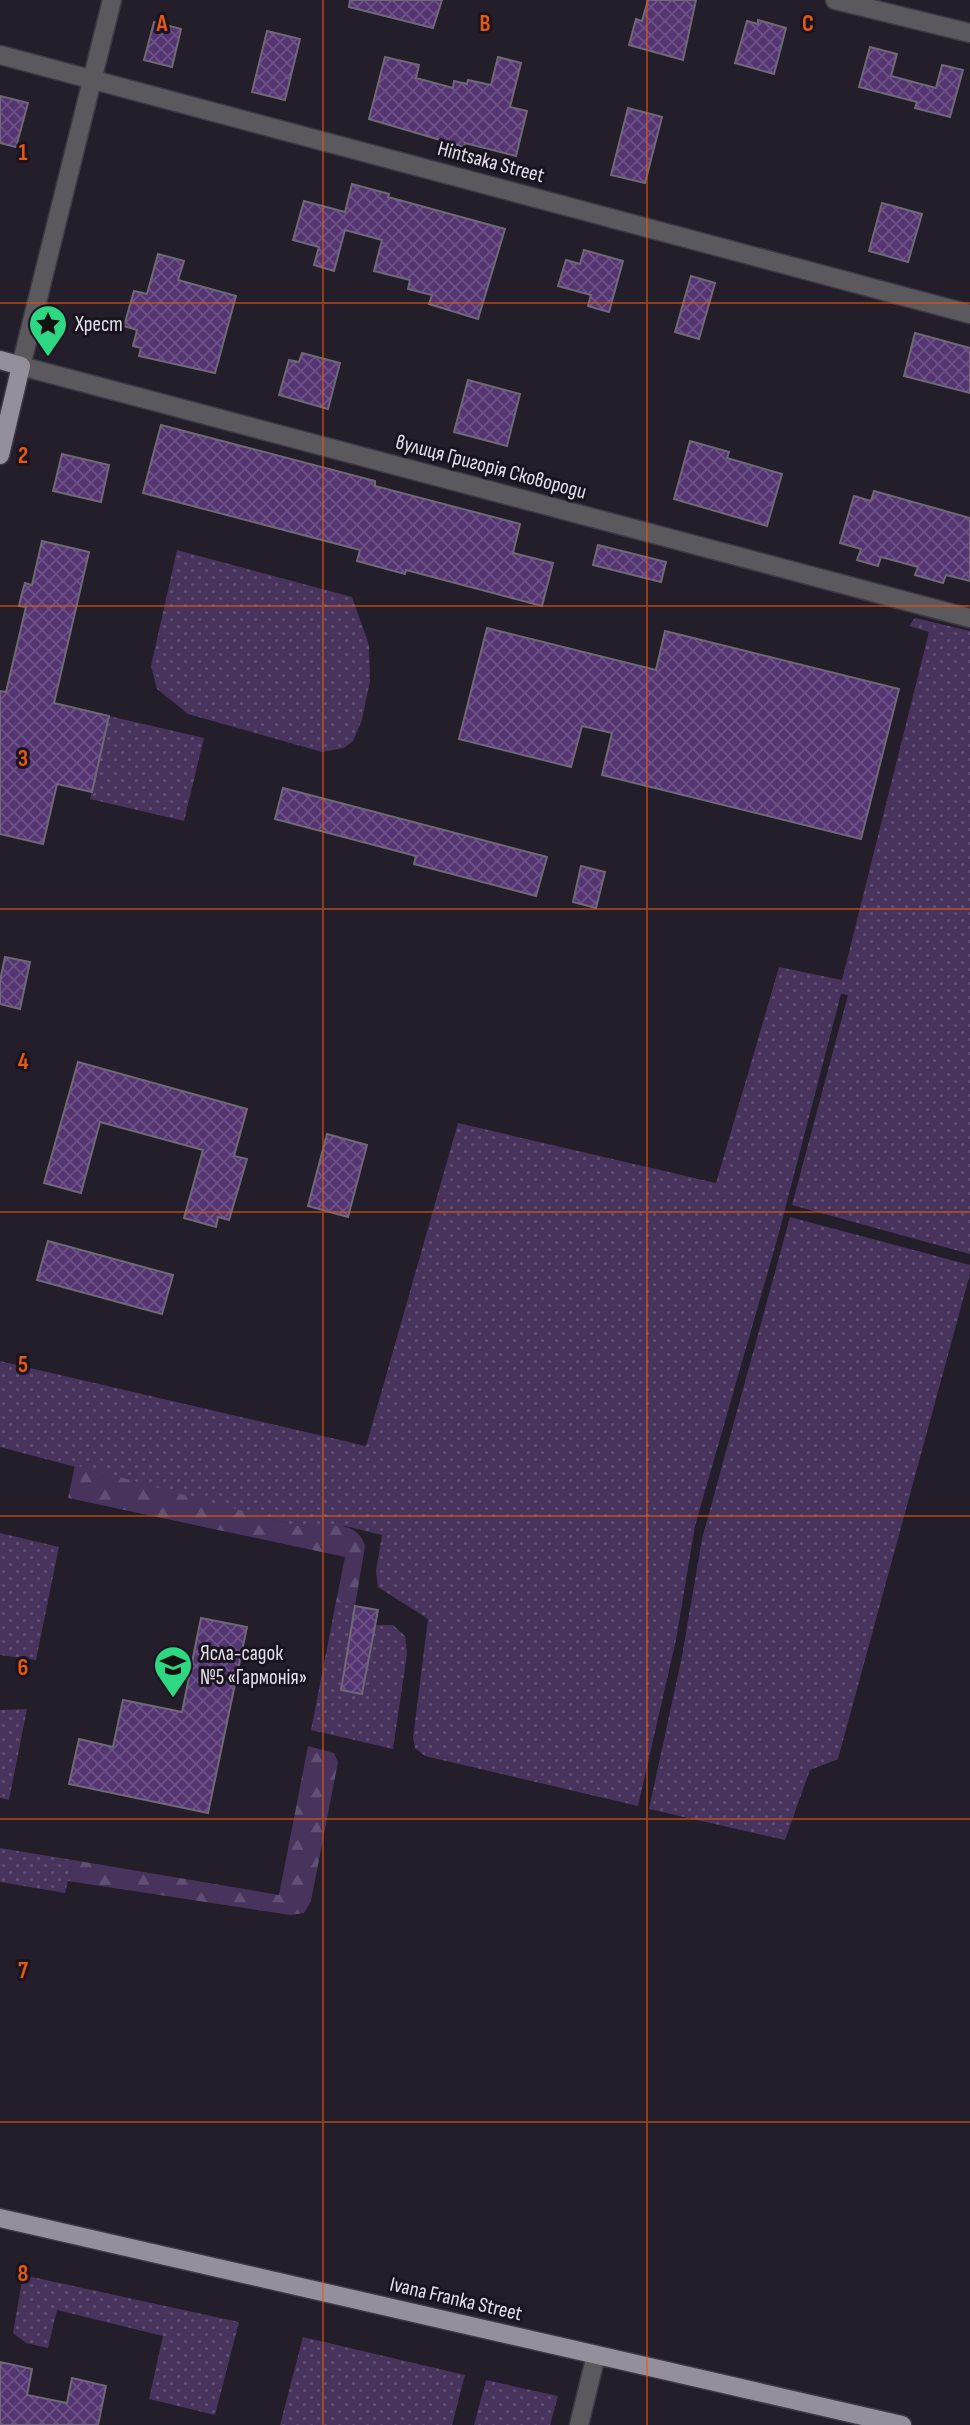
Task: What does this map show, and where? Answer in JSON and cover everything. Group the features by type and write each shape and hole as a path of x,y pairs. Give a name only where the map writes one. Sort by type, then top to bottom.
{"main road":[{"name":"вулиця Григорія Сковороди","path":"0,360 21,366"},
{"path":"0,455 21,366"},
{"name":"Ivana Franka Street","path":"0,2218 902,2425"}],"street":[{"path":"21,366 112,0"},
{"path":"835,0 970,33"},
{"name":"Hintsaka Street","path":"0,55 970,314"},
{"name":"вулиця Григорія Сковороди","path":"21,366 970,618"},
{"path":"579,2425 596,2355"}],"green space":[{"path":"177,550 352,597 369,645 370,681 362,720 353,741 344,748 322,752 188,714 157,689 151,666"},
{"path":"915,618 970,631 970,1254 792,1205 848,995 841,994 777,1240 695,1526 676,1640 638,1806 425,1756 415,1748 413,1738 428,1619 378,1587 376,1571 382,1535 345,1526 298,1526 0,1447 0,1361 366,1446 458,1123 716,1183 779,967 842,980 929,632 909,626"},
{"path":"109,716 204,738 184,821 90,799"},
{"path":"790,1217 970,1265 970,1274 838,1759 810,1770 785,1840 649,1809 682,1656 702,1539"},
{"path":"75,1465 298,1526 337,1526 354,1530 365,1546 355,1606 336,1602 345,1557 68,1498"},
{"path":"0,1533 59,1547 36,1660 0,1655"},
{"path":"336,1602 355,1606 342,1690 362,1694 375,1625 393,1625 405,1636 407,1654 393,1749 311,1730"},
{"path":"27,1709 9,1800 0,1798 0,1710"},
{"path":"308,1746 334,1753 338,1762 311,1901 304,1913 290,1915 68,1881 73,1860 279,1895"},
{"path":"0,1848 73,1860 65,1893 0,1882"},
{"path":"23,2275 239,2322 215,2415 149,2399 163,2336 57,2310 48,2348 26,2343 13,2333"},
{"path":"303,2337 465,2375 452,2425 280,2425"},
{"path":"486,2380 558,2396 550,2425 474,2425"}],"building":[{"path":"350,0 442,0 433,28 349,7"},
{"path":"648,0 696,0 683,60 629,45 636,19 642,21"},
{"path":"758,20 786,28 774,74 735,63 747,21 758,24"},
{"path":"154,22 181,29 172,67 144,60"},
{"path":"267,31 300,39 285,100 252,92"},
{"path":"870,47 897,54 891,76 936,88 942,65 963,70 950,117 915,108 917,102 859,87"},
{"path":"385,57 419,65 416,78 453,88 454,81 467,84 468,80 491,85 498,57 521,63 510,107 527,111 516,156 465,143 464,147 369,119"},
{"path":"0,96 28,103 16,147 0,143"},
{"path":"628,108 662,117 645,183 611,175"},
{"path":"352,184 389,194 388,197 505,229 478,319 429,304 432,295 408,289 410,280 374,271 382,240 345,230 334,271 314,265 319,247 293,240 304,201 345,212"},
{"path":"882,203 922,214 908,262 869,251"},
{"path":"584,250 623,261 609,312 588,306 591,295 558,286 566,260 580,264"},
{"path":"158,254 184,261 178,280 236,296 215,373 139,356 141,348 133,346 137,330 124,326 134,291 147,294"},
{"path":"691,276 715,283 699,339 675,332"},
{"path":"915,333 970,348 970,393 904,376"},
{"path":"302,353 340,363 328,409 279,395 289,360 299,362"},
{"path":"468,380 520,394 507,446 454,432"},
{"path":"161,425 375,481 375,486 520,524 513,553 553,563 542,606 406,570 405,574 357,561 360,550 143,493"},
{"path":"690,441 729,452 727,458 782,474 767,526 674,499"},
{"path":"62,454 109,465 101,502 53,491"},
{"path":"874,491 970,518 970,581 946,575 943,583 915,575 918,567 881,557 878,566 857,560 861,549 840,543 854,496 871,501"},
{"path":"42,541 89,552 54,703 109,716 92,792 57,784 43,844 0,834 0,691 6,692 26,607 19,606 22,593 25,583 32,585"},
{"path":"598,545 666,562 661,582 593,565"},
{"path":"487,628 656,670 665,631 899,689 861,839 602,775 612,733 582,726 571,767 459,739"},
{"path":"283,788 547,857 536,896 414,864 416,856 275,819"},
{"path":"581,866 605,872 596,908 573,902"},
{"path":"5,957 30,962 20,1009 0,1004 0,981"},
{"path":"78,1062 247,1109 234,1156 247,1159 229,1220 218,1217 216,1227 184,1218 203,1150 100,1122 81,1193 44,1183"},
{"path":"327,1134 367,1145 348,1217 308,1206"},
{"path":"48,1241 173,1275 162,1314 37,1280"},
{"path":"355,1606 378,1610 362,1694 341,1690"},
{"path":"201,1618 247,1627 208,1813 69,1784 79,1739 113,1747 123,1700 182,1712"},
{"path":"0,2362 32,2369 27,2395 67,2403 72,2378 106,2386 98,2425 0,2425"}],"place":[{"name":"Хрест","path":"48,358"},
{"name":"Ясла-садок №5 «Гармонія»","path":"173,1699"}]}
